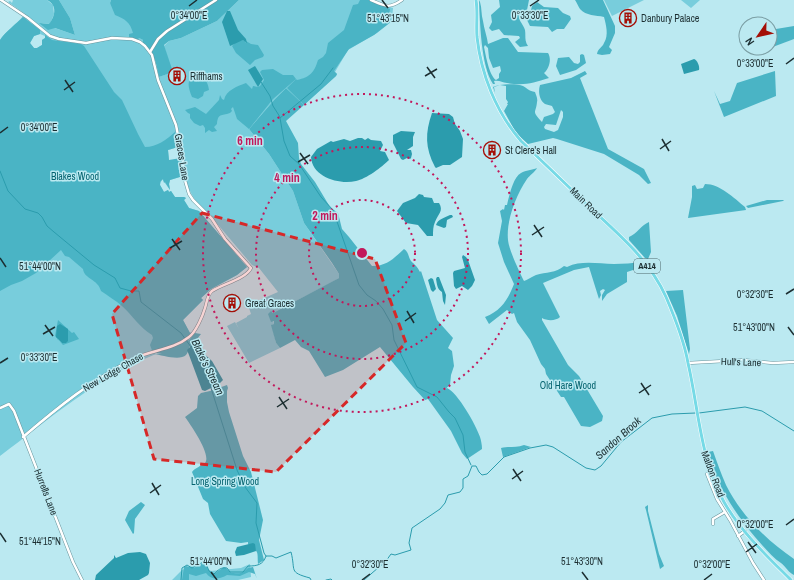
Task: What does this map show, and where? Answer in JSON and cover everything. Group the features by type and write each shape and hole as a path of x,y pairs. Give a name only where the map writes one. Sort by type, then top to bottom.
{"main road":[{"name":"Main Road","path":"476,0 477,38 481,56 490,87 503,115 521,141 634,249 656,278 666,297 684,347 696,410"},
{"name":"Maldon Road","path":"696,410 705,454 724,502 745,531 790,580"}],"street":[{"path":"1,0 28,18 50,36 59,39 86,43 112,38 132,39 140,42 150,52 158,39 167,31 216,0"},
{"path":"371,0 393,6 402,0"},
{"name":"Graces Lane","path":"150,52 155,64 158,80 176,125 183,161 184,177 189,194 192,200 212,219 225,238 250,268"},
{"name":"New Lodge Chase","path":"23,437 75,395 115,369 142,355 171,347 190,337 203,314 210,293 239,278 250,270 250,268"},
{"name":"Hull's Lane","path":"688,363 743,360 773,363 794,362"},
{"name":"Hurrells Lane","path":"0,408 10,404 14,411 73,562 82,580"},
{"name":"Maldon Road","path":"707,474 713,492 764,580"},
{"path":"712,524 713,519 725,512"},
{"path":"738,536 745,531"}],"highlighted area":[{"path":"202,213 375,259 406,343 276,472 154,459 112,314"}],"green space":[{"path":"13,0 47,0 53,5 54,14 50,24 40,23 75,35 70,18 59,0 111,0 110,3 128,21 135,34 143,40 142,43 150,50 159,77 172,72 164,46 169,41 181,38 217,21 239,0 367,0 393,8 392,21 377,33 348,50 335,72 337,74 336,76 304,105 286,88 249,129 269,154 293,191 304,223 339,274 339,278 334,281 273,313 272,311 274,324 272,325 276,343 280,348 249,363 227,326 235,322 239,329 236,323 251,314 248,305 278,292 259,268 252,265 209,214 197,203 188,187 185,177 183,151 178,147 168,150 169,161 181,158 183,176 170,180 170,190 162,179 160,185 164,192 168,190 169,192 171,191 175,197 186,198 184,200 189,208 199,211 247,267 237,275 211,289 201,298 203,300 183,320 190,333 192,332 172,352 155,353 156,354 113,375 56,413 0,456 0,40 25,14 8,2 10,1 12,3","holes":["40,34 45,36 42,40 42,45 37,48 34,48 30,43 34,36"]},
{"path":"47,0 59,0 70,18 75,35 55,28 48,30 39,23 49,24 53,18 53,5"},
{"path":"111,0 239,0 217,21 181,38 169,41 164,45 173,72 159,77 156,62 150,50 142,43 143,40 139,38 137,40 129,37 129,34 133,33 130,26 124,20 115,15 110,3"},
{"path":"360,0 369,0 390,9 389,14 392,21 374,35 349,49 334,71 337,74 336,76 304,105 287,88 296,79 297,80 311,74 318,60 326,53 328,43 344,30 353,5 358,4"},
{"path":"479,0 488,44 503,38 508,38 518,52 548,53 550,58 549,64 544,73 549,78 524,84 494,81 495,84 493,84 486,67 484,56","holes":["485,45 488,48 489,58 493,68 500,66 501,71 499,78 496,80 491,74 488,65 484,47"]},
{"path":"499,0 529,0 527,10 530,14 532,6 537,2 544,7 558,8 563,13 570,16 571,19 564,29 557,29 552,32 548,27 530,26 524,14 520,12 519,19 525,30 528,46 520,47 515,42 520,38 519,36 504,35 499,29 492,31 489,28 492,22 491,15 500,7"},
{"path":"575,0 603,0 615,26 615,33 609,47 612,50 610,54 597,54 598,50 606,40 607,30 604,17 585,13 580,9"},
{"path":"604,0 644,0 612,16"},
{"path":"681,0 700,0 691,8"},
{"name":"Blakes Wood","path":"23,17 40,30 40,34 34,36 30,43 34,48 42,45 42,40 45,38 45,35 52,40 81,44 84,46 114,92 122,100 145,147 153,146 161,142 175,132 178,147 168,150 169,160 181,158 183,176 170,180 170,190 165,182 164,183 163,179 160,182 160,185 164,192 168,190 169,192 171,191 175,197 186,198 184,200 189,208 199,211 247,267 237,275 211,289 201,298 203,300 183,320 190,333 192,332 188,341 195,333 201,334 197,339 197,345 190,346 187,354 183,357 175,358 154,354 162,353 153,353 150,345 153,338 152,335 144,329 122,306 101,291 97,284 86,275 83,269 69,257 65,256 61,250 36,273 0,291 0,40 7,31"},
{"path":"794,26 794,39 778,45 778,29"},
{"path":"243,40 246,43 246,41 251,44 258,45 264,55 263,57 255,60 250,65 236,53 232,46 236,42"},
{"path":"580,55 584,55 586,63 576,70 560,75 556,66 558,58 569,57 574,63 578,64 580,62"},
{"path":"273,69 283,75 293,75 296,79 273,99 249,129 237,119 233,107 230,113 219,116 217,124 214,127 217,131 212,132 209,130 205,133 205,128 203,125 200,126 194,123 190,118 190,114 185,110 195,107 206,114 219,100 220,95 224,100 230,91 246,83 252,89 253,86 258,87 264,80 260,72 262,70"},
{"path":"585,71 587,74 580,78 608,149 644,169 651,183 648,184 639,175 604,154 557,139 553,138 528,144 516,133 504,111 508,104 506,99 506,86 500,85 520,85 535,92 537,100 535,114 542,122 544,117 555,112 552,106 545,104 541,100 539,93 540,85 571,78","holes":["561,110 563,112 563,117 558,130 554,132 545,129 544,127 546,124 556,125"]},
{"path":"775,71 776,96 724,117 714,91 720,104 730,101 737,83"},
{"path":"195,73 201,75 205,79 209,90 204,92 203,96 198,99 192,97 189,87 190,78"},
{"path":"286,88 304,105 286,121 298,143 301,164 315,182 330,207 338,213 342,229 372,266 386,263 404,249 411,261 420,272 421,271 437,320 453,338 448,348 452,351 454,366 450,385 443,391 447,388 456,396 471,418 481,440 482,449 467,459 462,453 451,431 428,399 425,400 413,387 380,347 343,370 325,377 309,351 301,347 295,340 280,348 276,343 271,325 274,324 274,321 271,322 268,314 271,311 273,313 339,278 339,274 332,263 304,223 293,191 269,154 249,129"},
{"name":"Old Hare Wood","path":"537,168 527,179 519,193 510,217 508,233 508,240 514,260 524,281 536,275 558,270 564,266 567,267 578,264 617,264 642,262 645,266 627,272 627,282 607,294 602,301 602,295 605,290 603,289 600,291 601,295 599,299 589,267 574,270 543,283 560,317 551,320 542,318 542,320 568,365 579,376 603,416 602,421 590,427 581,426 564,397 561,397 546,374 545,369 541,364 530,340 517,322 514,313 512,314 507,310 489,324 485,317 496,311 504,304 514,284 504,262 498,243 502,221 500,211 503,209 504,210 505,205 507,205 518,175 525,171"},
{"path":"705,184 716,186 726,192 745,207 746,210 688,218 692,197 692,186 695,185 697,189 703,188"},
{"path":"767,200 784,200 748,208 746,206"},
{"path":"649,222 651,252 648,259 645,258 629,240 629,237"},
{"path":"683,290 690,349 689,354 677,316 666,291"},
{"path":"58,320 68,329 57,339 55,336"},
{"path":"68,329 72,333 74,332 79,339 63,345 59,341 62,343 67,336"},
{"name":"Long Spring Wood","path":"227,385 227,402 229,412 243,456 251,472 263,520 259,540 264,560 258,564 257,552 248,544 248,542 241,543 226,541 210,514 208,503 203,499 192,472 205,463 206,453 200,440 185,417 197,408 198,396 201,393"},
{"path":"524,445 531,447 503,457 501,448"},
{"path":"713,451 726,485 739,507 765,536 794,559 794,575 764,548 733,508 711,464 708,452"},
{"path":"141,502 145,505 135,519 133,534 125,520 129,511"},
{"path":"648,505 648,511 659,554 664,566 660,569 645,507"},
{"path":"204,562 207,563 208,570 214,574 224,567 231,573 242,573 248,568 253,567 257,579 255,574 249,572 240,576 227,575 221,578 210,577 206,573 196,576 189,574 189,580 182,580 184,567 194,568"},
{"path":"199,563 211,571 241,568 250,564 251,577 238,580 172,580 182,570"}],"water":[{"path":"227,11 230,11 238,30 246,39 247,43 243,40 230,46 222,22"},
{"path":"694,59 698,63 699,70 684,74 681,64"},
{"path":"255,66 263,79 258,87 248,70"},
{"path":"432,113 449,114 453,117 463,139 462,157 450,165 443,165 436,168 429,153 427,140 428,127"},
{"path":"401,131 415,132 413,137 413,146 407,150 411,150 412,154 410,159 401,159 393,143 393,135"},
{"path":"358,138 365,140 368,138 371,140 381,141 383,145 380,151 385,152 389,160 364,178 349,182 342,182 328,178 316,170 311,157 317,149 331,141 333,142 344,139 350,141"},
{"path":"419,194 423,195 424,197 432,198 434,203 439,203 441,208 434,225 433,236 427,236 418,225 406,223 397,211 403,203 415,198"},
{"path":"450,215 453,217 447,220 446,227 444,228 436,225 440,220"},
{"path":"463,255 468,260 475,280 468,290 462,286 456,289 454,286 454,271 465,268 462,257"},
{"path":"439,277 446,295 445,305 442,292 439,289 436,279"},
{"path":"431,278 433,279 436,289 433,292 428,280"},
{"path":"60,324 68,329 68,341 66,343 62,343 56,337 57,326"},
{"path":"192,345 197,345 212,361 223,380 219,384 205,391 202,390 187,350"},
{"path":"253,543 255,544 256,551 236,556 235,552 237,547"},
{"path":"140,552 146,554 150,563 148,575 139,580 95,580 96,575 114,558 114,555 116,558 128,553"}],"waterway":[{"path":"333,68 321,84 280,118 284,141 290,156 299,164 321,197 333,210 359,285 367,295 376,301 383,309 392,325 394,340 417,387 437,397 455,418 463,435 465,452 471,465"},
{"path":"261,82 270,96 273,106 280,117"},
{"name":"Blake's Stream","path":"0,171 8,191 25,209 38,213 47,226 54,232 94,265 115,278 120,288 131,291 139,291 141,302 181,333 191,347"},
{"name":"Blake's Stream","path":"211,388 237,470 245,487 257,503 256,523 266,556"},
{"name":"Sandon Brook","path":"699,413 745,407 762,411 794,431"},
{"name":"Sandon Brook","path":"364,580 386,561 391,554 395,555 411,550 409,543 412,528 440,509 445,503 448,495 460,492 463,488 463,479 468,476 472,466 476,466 482,475 487,474 504,457 530,448 546,445 553,447 586,468 595,470 601,466 621,442 652,418 672,414 696,413"},
{"name":"Sandon Brook","path":"181,580 182,568 187,565 192,568 205,561 209,571 214,574 223,568 227,568 230,572 243,572 248,566 261,563 266,556 276,558 291,552 294,570 298,574 310,578 311,580"},
{"name":"Sandon Brook","path":"326,580 332,580"}],"place":[{"name":"Danbury Palace","path":"628,18"},
{"name":"Riffhams","path":"177,76"},
{"name":"St Clere's Hall","path":"492,150"},
{"name":"Great Graces","path":"232,303"}]}
